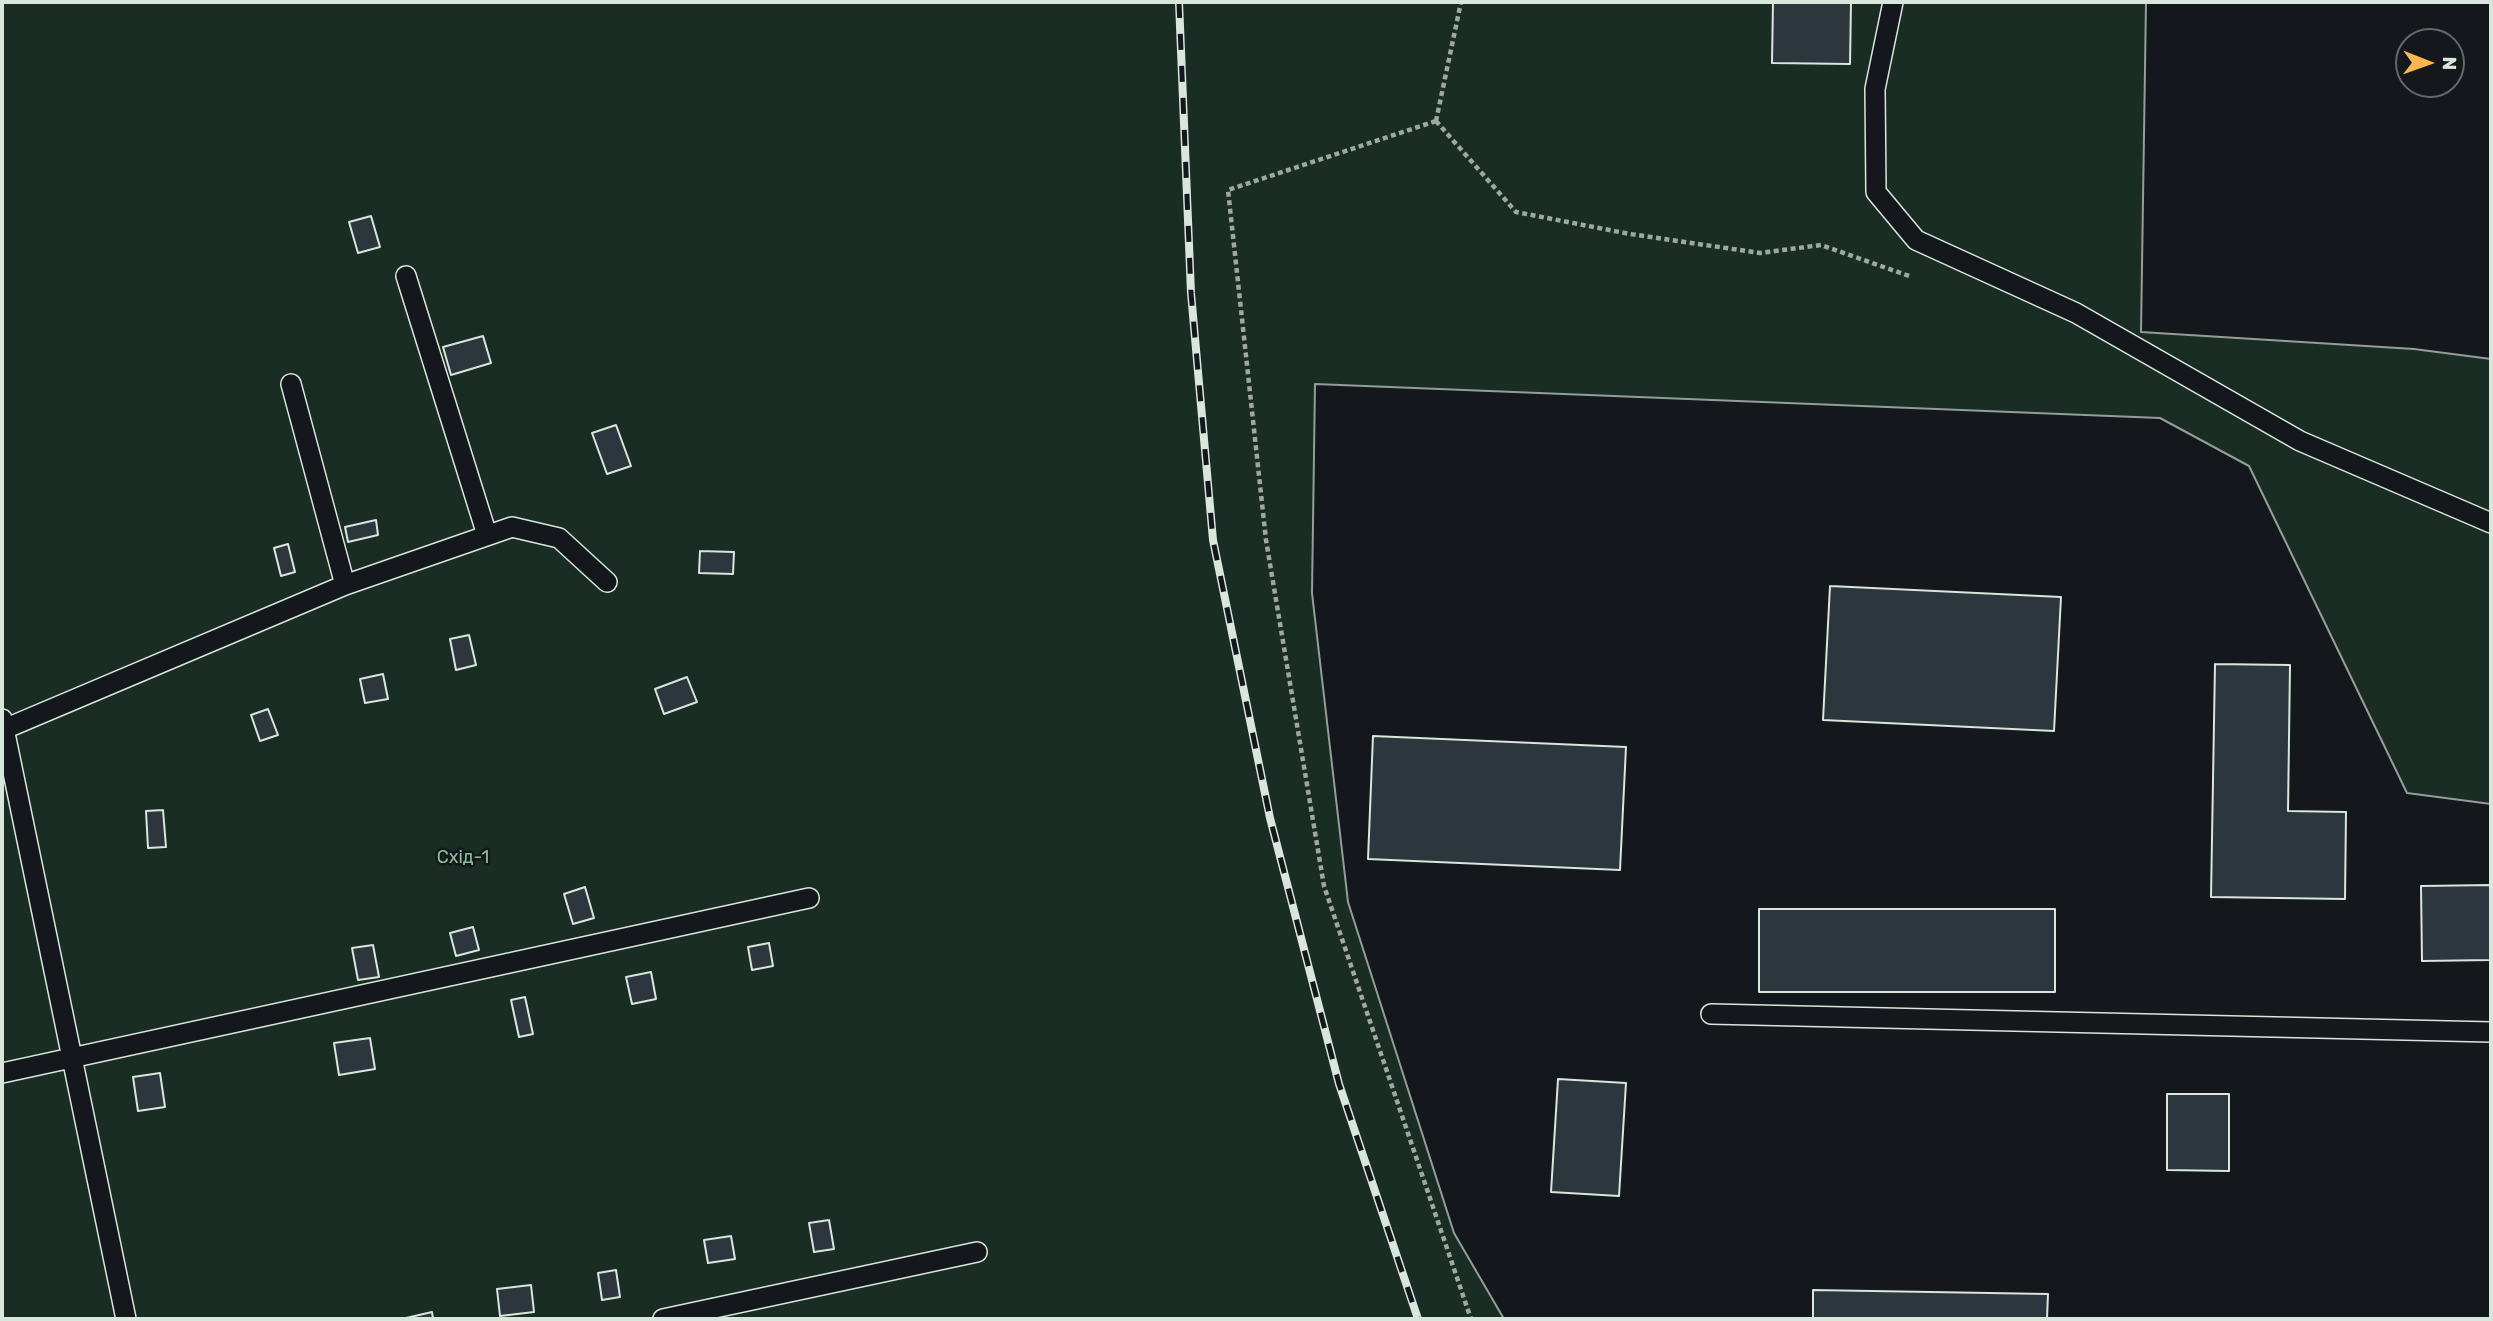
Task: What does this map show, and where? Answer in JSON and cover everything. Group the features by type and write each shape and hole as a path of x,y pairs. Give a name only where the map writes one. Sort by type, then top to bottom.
{"lane":[{"path":"1893,2 1875,89 1876,192 1916,240 2076,313 2300,441 2491,523"},
{"path":"405,276 487,535"},
{"path":"291,384 345,585"},
{"path":"126,1319 2,726 345,585 512,527 559,538 607,582"},
{"path":"2,1073 809,898"},
{"path":"1712,1014 2491,1032"},
{"path":"663,1319 977,1252"}],"path":[{"path":"1436,121 1461,2"},
{"path":"1436,121 1517,212 1630,234 1760,253 1821,245 1919,280"},
{"path":"1436,121 1228,190 1266,540 1324,887 1471,1319"}],"green space":[{"name":"Схід-1","path":"2,2 2146,2 2141,332 2414,349 2491,359 2491,804 2407,793 2249,466 2160,418 1315,384 1312,593 1348,902 1454,1233 1504,1319 2,1319"}],"building":[{"path":"1773,2 1851,2 1850,64 1772,63"},
{"path":"371,216 380,247 358,253 349,222"},
{"path":"483,336 491,363 451,375 443,347"},
{"path":"616,425 631,466 607,474 592,433"},
{"path":"376,520 378,535 348,542 345,527"},
{"path":"288,544 295,572 281,576 274,548"},
{"path":"700,551 734,552 733,574 699,573"},
{"path":"1830,586 2061,597 2054,731 1823,720"},
{"path":"469,635 476,665 456,670 450,639"},
{"path":"2215,664 2290,665 2288,811 2346,812 2345,899 2211,897"},
{"path":"383,674 388,699 365,703 360,679"},
{"path":"687,677 697,702 664,714 655,689"},
{"path":"268,709 278,735 260,741 251,715"},
{"path":"1373,736 1626,747 1620,870 1368,859"},
{"path":"163,810 166,847 148,848 146,811"},
{"path":"2491,885 2491,960 2422,961 2421,886"},
{"path":"585,887 594,918 573,924 564,894"},
{"path":"1759,909 2055,909 2055,992 1759,992"},
{"path":"473,927 479,950 456,956 450,933"},
{"path":"769,943 773,966 752,970 748,947"},
{"path":"373,945 379,977 358,980 352,948"},
{"path":"651,972 656,999 632,1004 626,977"},
{"path":"525,997 533,1034 519,1037 511,1000"},
{"path":"370,1038 375,1069 339,1075 334,1043"},
{"path":"160,1073 165,1107 138,1111 133,1077"},
{"path":"1558,1079 1626,1083 1619,1196 1551,1192"},
{"path":"2167,1094 2229,1094 2229,1171 2167,1170"},
{"path":"829,1220 834,1249 814,1252 809,1223"},
{"path":"731,1236 735,1259 708,1263 704,1240"},
{"path":"616,1270 620,1297 602,1300 598,1273"},
{"path":"531,1285 534,1312 500,1316 497,1289"},
{"path":"1813,1290 2048,1294 2047,1319 1813,1319"},
{"path":"432,1312 433,1319 406,1319 406,1318"}],"railway":[{"path":"1179,2 1191,293 1213,540 1270,818 1339,1084 1418,1319"}]}
